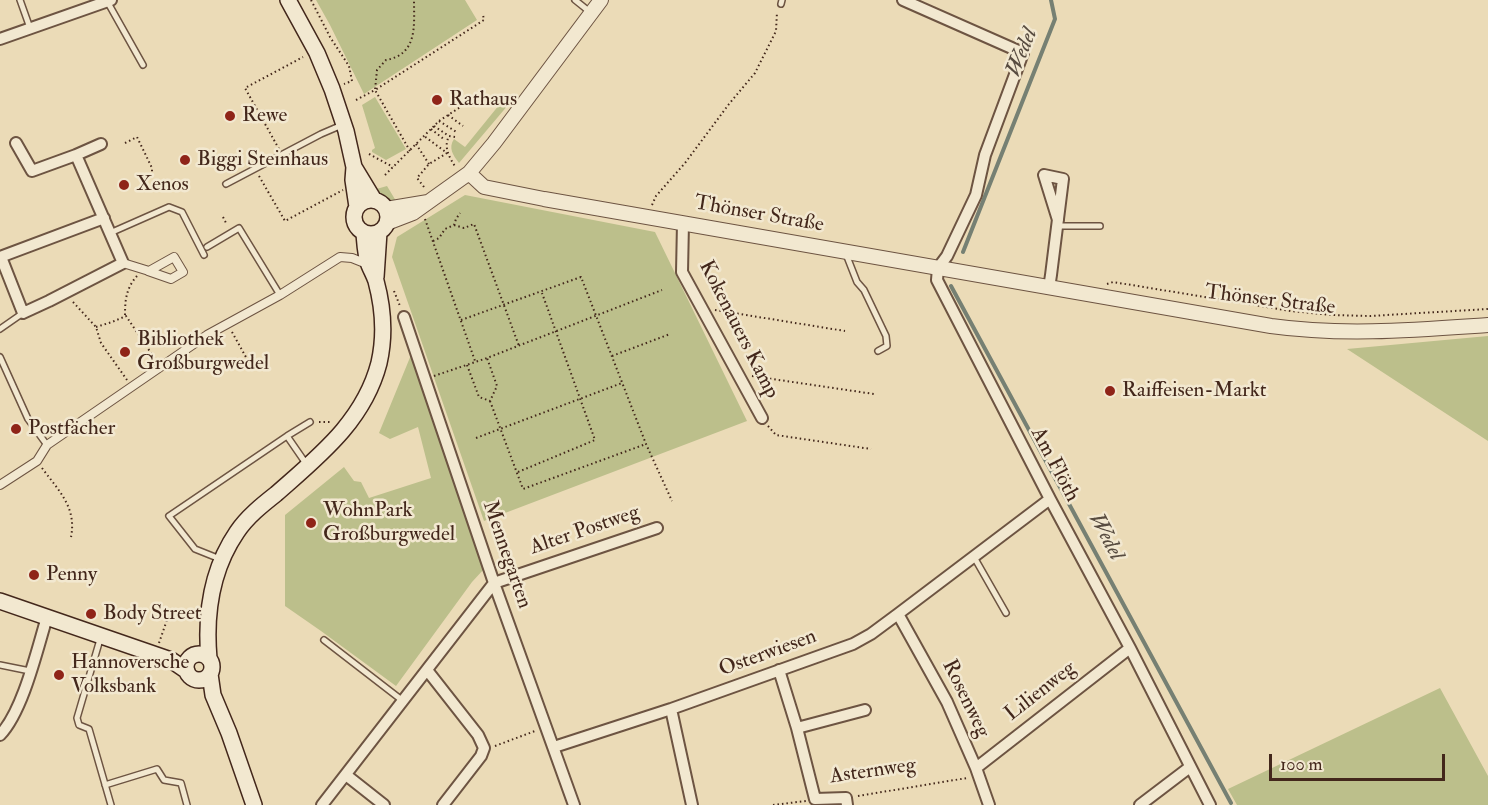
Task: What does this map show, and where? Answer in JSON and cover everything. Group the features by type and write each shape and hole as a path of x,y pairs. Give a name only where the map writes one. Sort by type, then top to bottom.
{"main road":[{"path":"288,0 317,53 332,88 344,124 354,167 353,180 357,207"},
{"path":"254,805 229,733 198,666 207,634 213,585 222,559 237,531 252,514 308,467 335,440 363,402 374,379 379,362 383,321 376,280 378,219 362,178 354,167"},
{"path":"364,201 378,219 356,226 353,217 357,207 364,201"},
{"path":"376,280 365,251 378,219"},
{"path":"0,601 164,657 198,666"}],"street":[{"path":"378,219 413,213 430,202 462,170 494,143 602,0"},
{"path":"0,39 109,1"},
{"path":"910,1 1023,53 986,155 976,195 947,256 938,268"},
{"path":"16,143 32,171 101,144"},
{"path":"76,155 123,263 145,271"},
{"name":"Thönser Straße","path":"462,170 484,187 559,202 1271,326 1332,332 1388,332 1488,325"},
{"path":"104,218 1,257 23,313 123,263"},
{"name":"Kokenauers Kamp","path":"683,223 682,272 762,418"},
{"path":"1049,288 1057,223"},
{"path":"0,485 36,461 46,445 207,335 280,295 340,257 352,258 369,265"},
{"name":"Am Flöth","path":"938,268 937,280 1210,805"},
{"name":"Mennegarten","path":"404,317 494,583 574,805"},
{"name":"Osterwiesen","path":"554,747 671,709 853,644 871,634 1050,499"},
{"name":"Alter Postweg","path":"494,583 657,528"},
{"path":"322,805 494,583"},
{"name":"Rosenweg","path":"898,614 947,702 978,772 989,805"},
{"path":"0,735 13,718 47,616"},
{"name":"Lilienweg","path":"978,772 1130,648"},
{"path":"427,670 478,735 484,748 481,756 443,805"},
{"path":"779,670 815,799"},
{"path":"671,709 692,805"},
{"path":"797,728 865,710"},
{"path":"1140,805 1190,767"},
{"path":"346,776 384,805"},
{"name":"Asternweg","path":"815,799 846,802"}],"lane":[{"path":"20,0 30,28"},
{"path":"575,0 592,13"},
{"path":"109,1 143,65"},
{"path":"226,184 344,124"},
{"path":"110,233 169,207 182,212 204,255"},
{"path":"1057,223 1100,226"},
{"path":"207,247 239,228 280,295"},
{"path":"845,252 857,282 864,290 886,336 887,346 878,351"},
{"path":"0,329 23,313"},
{"path":"0,357 28,419 46,445"},
{"path":"222,559 195,549 169,516 310,422"},
{"path":"287,436 308,467"},
{"path":"974,557 1006,613"},
{"path":"101,635 77,718 79,725 89,729 111,805"},
{"path":"324,640 403,701"},
{"path":"0,665 30,671"},
{"path":"106,785 157,769 164,780 181,783 187,805"}],"path":[{"path":"311,0 330,37 349,66 352,81"},
{"path":"410,151 375,90 377,70 386,60 396,58 407,51 414,30 414,0"},
{"path":"647,217 656,196 685,163 755,73 776,31 777,13 782,2"},
{"path":"356,100 484,20 483,15"},
{"path":"282,154 245,88 308,54"},
{"path":"385,175 439,121 474,98 481,103"},
{"path":"448,115 463,126"},
{"path":"439,121 458,133"},
{"path":"434,126 448,136 455,137"},
{"path":"431,129 447,142"},
{"path":"424,136 447,153 462,170"},
{"path":"447,153 448,136"},
{"path":"124,143 137,137 152,172"},
{"path":"416,144 429,164"},
{"path":"424,187 417,178 429,164 447,153"},
{"path":"369,154 393,167"},
{"path":"255,169 285,221 346,189"},
{"path":"275,206 280,203"},
{"path":"454,225 460,213"},
{"path":"424,216 475,361"},
{"path":"433,241 439,238 445,229 454,225 464,228 474,224 519,345"},
{"path":"145,271 131,283 125,299 126,316 160,366"},
{"path":"461,320 581,277 646,444 672,501"},
{"path":"1113,282 1291,311 1330,315 1370,316 1488,309"},
{"path":"425,379 487,358 662,290"},
{"path":"394,291 404,317"},
{"path":"518,472 595,440 541,291"},
{"path":"65,293 96,327 101,343 132,386"},
{"path":"702,308 845,331"},
{"path":"96,327 126,316"},
{"path":"228,324 247,359"},
{"path":"612,357 670,334"},
{"path":"487,358 497,386 490,401 523,489 646,444"},
{"path":"466,365 479,397 490,401"},
{"path":"737,374 873,394"},
{"path":"476,438 622,383"},
{"path":"762,418 776,435 871,449"},
{"path":"310,422 332,422 344,429"},
{"path":"36,461 69,504 73,526 71,537"},
{"path":"164,657 168,617"},
{"path":"484,748 490,748 546,727"},
{"name":"Asternweg","path":"846,802 978,772"},
{"name":"Asternweg","path":"773,805 815,799"}],"green space":[{"path":"316,0 465,0 477,20 364,94"},
{"path":"508,94 514,98 459,163 451,148 454,139 465,147"},
{"path":"375,97 406,149 386,160 372,152 375,148 362,105"},
{"path":"387,186 396,201 389,200 373,190"},
{"path":"465,195 655,232 747,421 484,521 392,257 397,237"},
{"path":"1488,336 1488,441 1347,349"},
{"path":"411,355 484,569 396,686 285,606 285,515 344,467 354,481 361,482 369,498 431,478 418,427 390,439 379,433"},
{"path":"1440,688 1488,776 1488,805 1237,805 1228,789"}],"waterway":[{"name":"Wedel","path":"963,252 1055,19 1051,0"},
{"name":"Wedel","path":"951,286 1231,803"}],"place":[{"name":"Rathaus","path":"437,100"},
{"name":"Rewe","path":"230,116"},
{"name":"Biggi Steinhaus","path":"185,160"},
{"name":"Xenos","path":"124,185"},
{"name":"Bibliothek Großburgwedel","path":"125,352"},
{"name":"Raiffeisen-Markt","path":"1110,391"},
{"name":"Postfächer","path":"16,429"},
{"name":"WohnPark Großburgwedel","path":"311,523"},
{"name":"Penny","path":"34,575"},
{"name":"Body Street","path":"91,614"},
{"name":"Hannoversche Volksbank","path":"59,675"}]}
